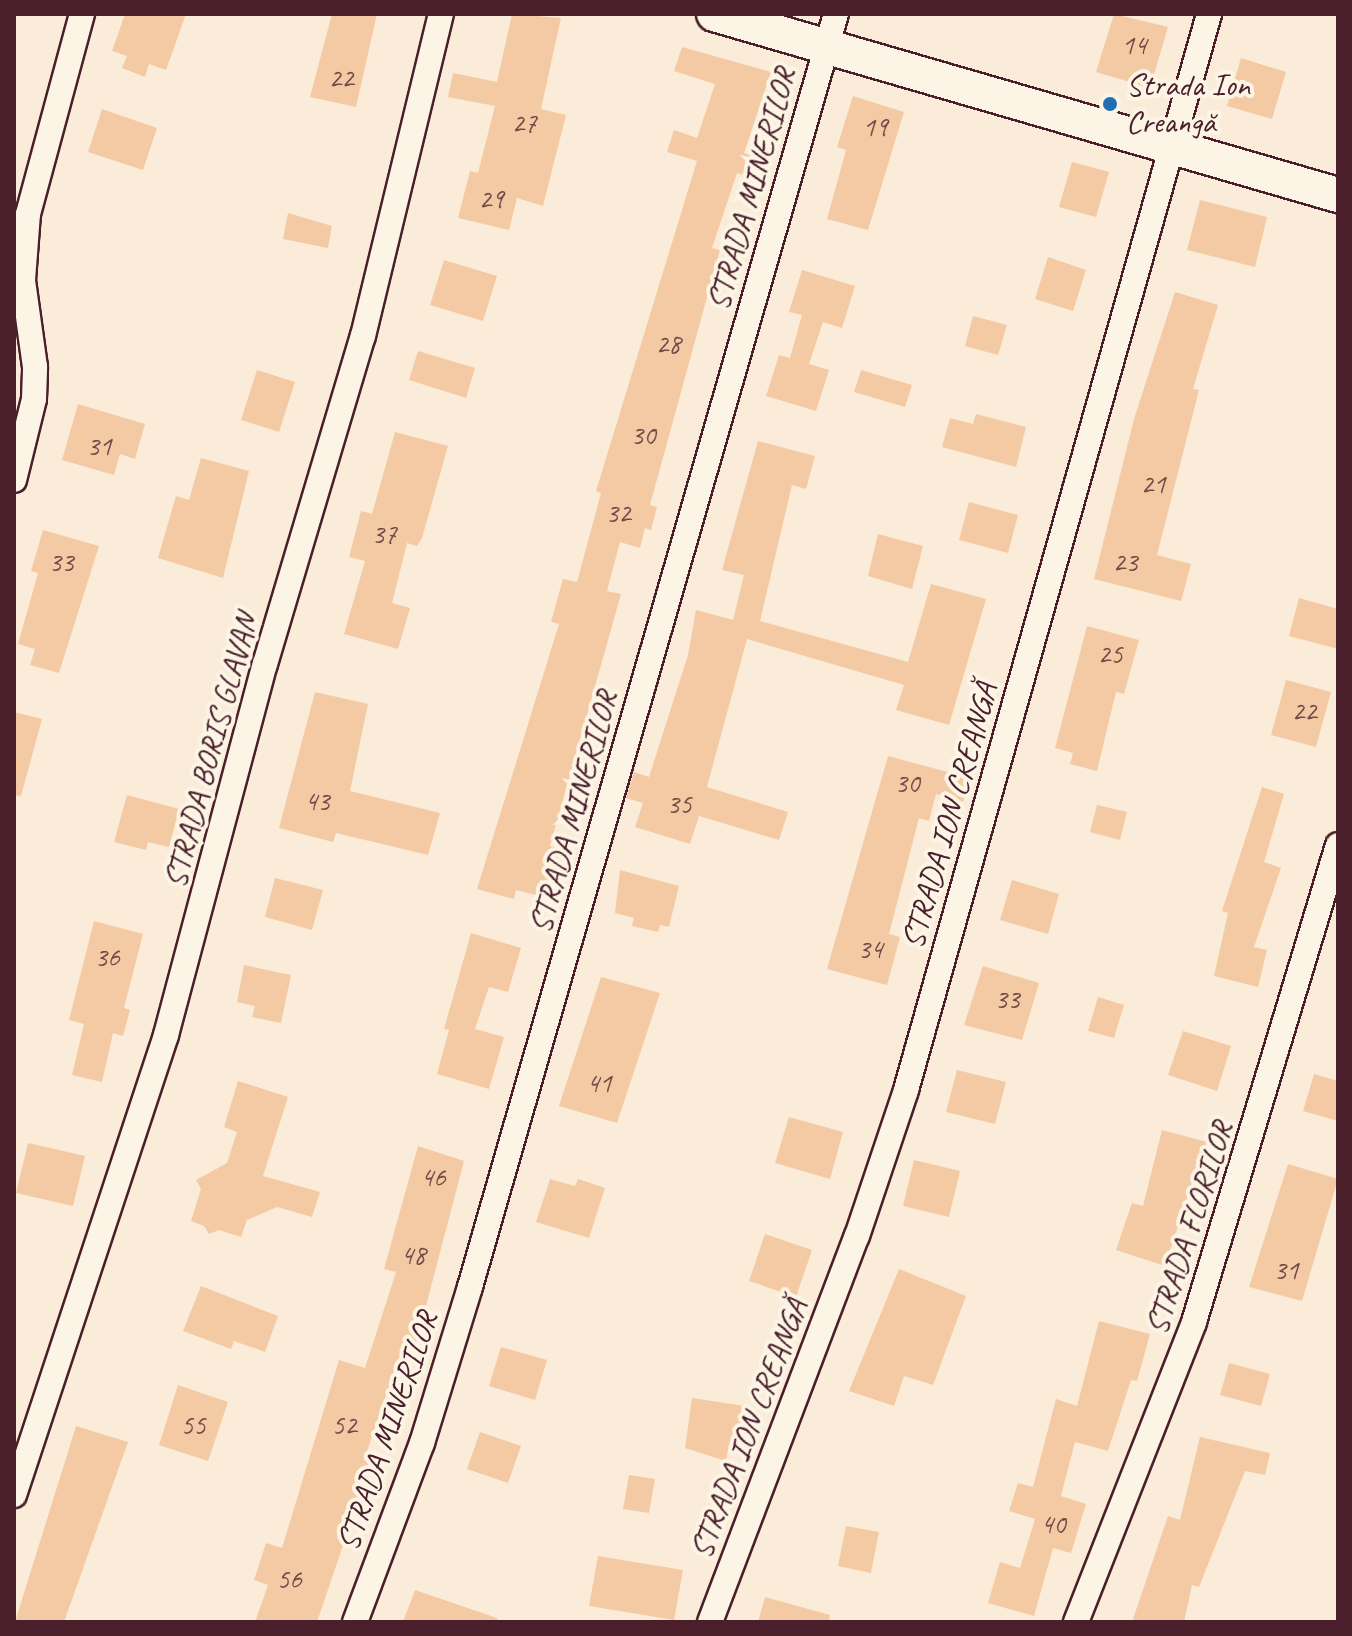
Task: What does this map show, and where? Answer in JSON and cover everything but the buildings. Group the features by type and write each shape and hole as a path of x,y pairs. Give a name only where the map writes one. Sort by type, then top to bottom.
{"street":[{"path":"14,480 34,399 35,367 23,280 28,214 82,14"},
{"name":"STRADA BORIS GLAVAN","path":"14,1495 166,1035 265,664 363,336 441,14"},
{"path":"714,14 1338,195"},
{"name":"STRADA MINERILOR","path":"355,1622 422,1443 470,1287 836,14"},
{"name":"STRADA ION CREANGĂ","path":"710,1622 857,1236 906,1090 1209,14"},
{"name":"STRADA FLORILOR","path":"1076,1622 1194,1322 1338,845"}],"place":[{"name":"Strada Ion Creangă","path":"1110,104"}]}
